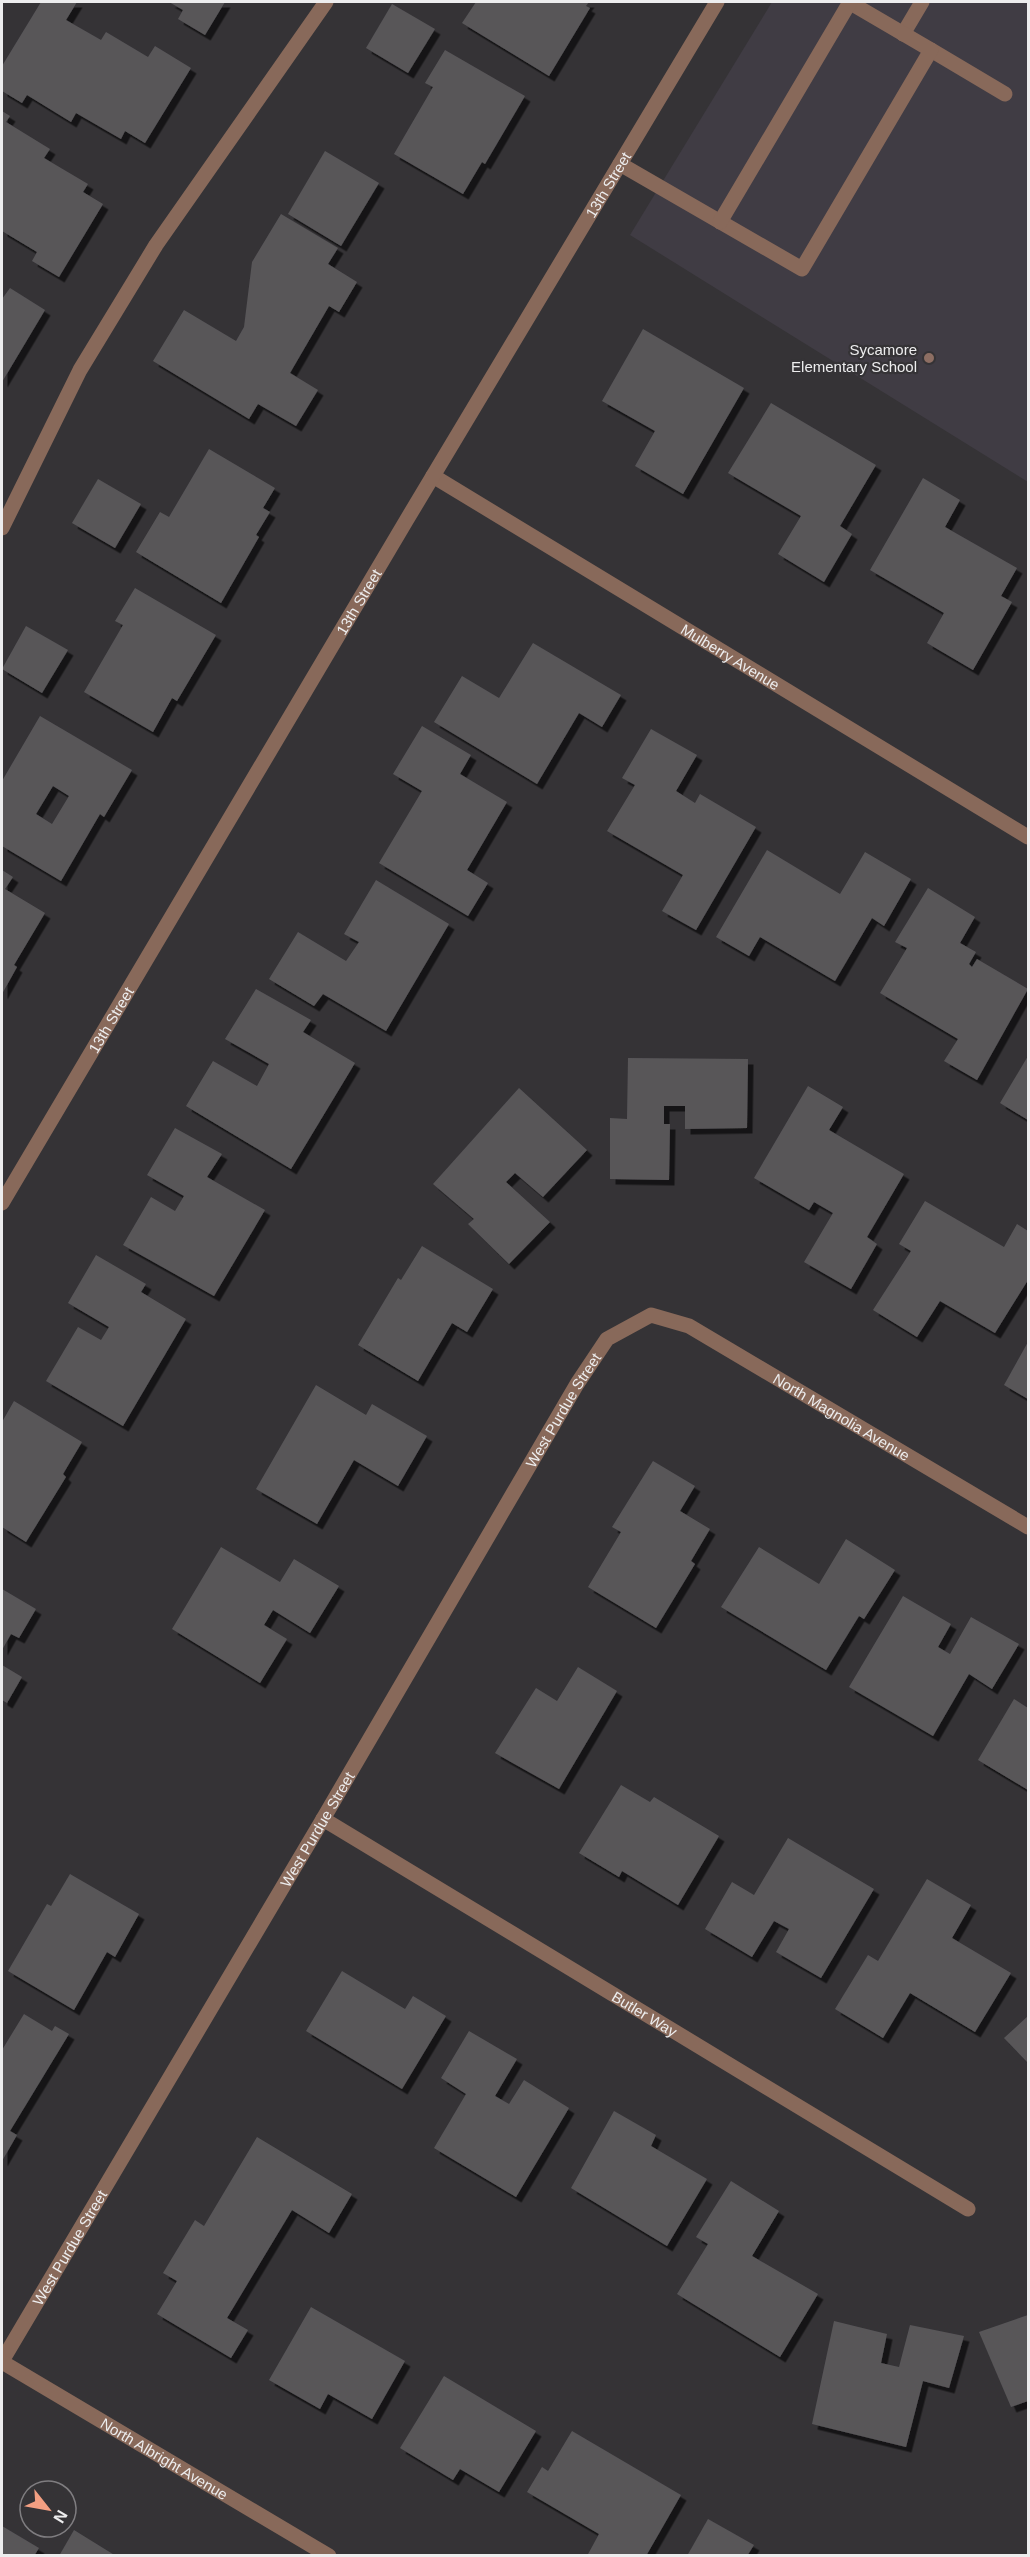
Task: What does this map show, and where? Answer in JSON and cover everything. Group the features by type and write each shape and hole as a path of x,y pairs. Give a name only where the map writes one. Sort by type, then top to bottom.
{"street":[{"path":"2,528 80,370 156,245 326,2"},
{"name":"13th Street","path":"2,1203 717,2"},
{"path":"720,222 850,2 1005,94"},
{"path":"903,34 922,2"},
{"path":"620,164 802,269 931,50"},
{"name":"Mulberry Avenue","path":"433,476 1029,837"},
{"name":"North Magnolia Avenue","path":"651,1315 689,1326 1029,1527"},
{"name":"West Purdue Street","path":"2,2362 323,1820 577,1384 607,1339 651,1315"},
{"name":"Butler Way","path":"323,1820 968,2209"},
{"name":"North Albright Avenue","path":"2,2362 328,2556"}],"shaded area":[{"name":"Sycamore Elementary School","path":"772,2 1028,2 1028,482 630,235"}],"building":[{"path":"41,2 77,2 66,20 101,40 106,32 148,57 155,46 191,68 145,143 125,131 121,139 76,113 71,122 27,95 22,103 2,91 2,66"},
{"path":"169,2 225,2 205,35 178,19 183,10"},
{"path":"476,2 589,2 586,6 590,8 549,76 462,23"},
{"path":"392,4 435,29 408,73 366,48"},
{"path":"445,50 525,96 485,164 482,162 463,194 394,154 433,87 425,83"},
{"path":"2,111 10,116 6,122 50,149 44,158 88,184 83,192 103,204 59,277 32,261 37,252 2,231"},
{"path":"325,151 379,183 341,246 288,214"},
{"path":"281,214 338,248 328,264 357,282 339,312 329,306 290,373 318,390 296,426 258,404 249,419 153,361 184,310 236,341 244,327 252,262"},
{"path":"10,288 45,310 2,382 2,299"},
{"path":"643,329 744,388 683,494 635,466 655,431 602,401"},
{"path":"771,403 876,465 840,526 852,534 824,582 778,554 801,516 728,473"},
{"path":"209,449 275,488 263,508 270,512 256,535 259,537 221,603 136,552 160,512 169,517"},
{"path":"923,478 960,500 945,527 1017,568 1001,596 1012,602 973,670 927,643 944,613 870,570"},
{"path":"98,479 141,504 115,548 72,523"},
{"path":"135,588 216,635 177,701 172,698 153,732 84,692 123,625 115,621"},
{"path":"26,626 68,650 42,693 2,669"},
{"path":"533,643 621,695 602,727 579,713 537,784 434,722 462,676 499,698"},
{"path":"40,716 132,770 104,817 100,814 61,881 2,846 2,781","holes":["53,786 69,796 52,824 36,814"]},
{"path":"422,726 471,755 460,774 507,802 467,870 488,883 468,916 379,863 422,791 393,774"},
{"path":"651,729 697,755 676,791 695,803 700,794 756,827 696,930 662,911 683,875 607,831 635,785 622,778"},
{"path":"767,850 840,894 865,852 911,879 884,926 872,918 835,981 760,937 749,956 716,937"},
{"path":"2,870 13,877 5,889 45,913 14,965 17,967 2,994"},
{"path":"376,880 449,924 386,1031 323,994 314,1006 269,979 298,932 346,961 359,942 344,934"},
{"path":"928,888 975,917 960,943 976,952 969,964 972,967 977,959 1028,989 977,1080 944,1061 958,1039 880,993 907,948 895,942"},
{"path":"256,989 311,1020 303,1032 355,1063 291,1169 186,1106 213,1061 257,1086 269,1064 225,1039"},
{"path":"1028,1056 1028,1120 1000,1103"},
{"path":"628,1058 748,1059 747,1128 685,1129 685,1106 664,1106 664,1124 670,1124 669,1180 610,1179 610,1118 627,1119"},
{"path":"808,1086 843,1107 829,1130 904,1174 867,1237 877,1244 851,1289 804,1262 833,1213 814,1202 809,1210 754,1178"},
{"path":"519,1088 587,1150 543,1197 515,1173 506,1182 550,1222 509,1264 468,1224 474,1219 433,1184"},
{"path":"175,1128 222,1154 207,1177 265,1210 214,1296 123,1245 151,1197 175,1211 184,1196 147,1175"},
{"path":"925,1201 1004,1247 1017,1224 1028,1231 1028,1280 995,1333 940,1301 917,1337 873,1310 911,1251 899,1244"},
{"path":"422,1246 493,1289 467,1332 452,1323 418,1381 358,1345 398,1278 401,1280"},
{"path":"96,1255 146,1284 141,1292 186,1319 123,1426 46,1381 78,1327 101,1340 109,1327 68,1303"},
{"path":"1028,1342 1028,1399 1004,1385"},
{"path":"316,1385 366,1415 372,1404 427,1436 398,1486 354,1460 317,1524 256,1489"},
{"path":"14,1401 82,1442 63,1474 66,1477 26,1542 2,1527 2,1422"},
{"path":"653,1461 695,1486 680,1511 710,1529 691,1561 695,1564 656,1628 588,1587 621,1532 612,1527"},
{"path":"846,1539 895,1570 864,1619 859,1616 826,1670 721,1607 759,1547 819,1584"},
{"path":"221,1547 280,1582 294,1559 339,1586 310,1633 273,1610 264,1625 287,1639 260,1683 172,1629"},
{"path":"2,1589 36,1609 19,1638 11,1634 2,1650"},
{"path":"903,1596 951,1624 938,1647 950,1654 971,1617 1019,1644 992,1689 969,1674 933,1736 849,1687"},
{"path":"2,1665 22,1677 7,1703 2,1700"},
{"path":"578,1667 617,1691 559,1789 495,1753 536,1688 557,1701"},
{"path":"1014,1699 1028,1708 1028,1790 978,1760"},
{"path":"621,1785 650,1802 654,1797 719,1836 678,1905 622,1871 619,1877 579,1853"},
{"path":"788,1838 874,1889 821,1978 776,1952 789,1929 774,1921 752,1957 705,1929 732,1882 754,1895"},
{"path":"70,1874 139,1914 115,1957 107,1952 74,2010 8,1971 47,1904 51,1906"},
{"path":"927,1879 971,1905 952,1938 1011,1973 975,2032 910,1993 883,2038 835,2009 868,1955 878,1961"},
{"path":"342,1971 405,2009 413,1996 446,2016 402,2089 306,2031"},
{"path":"24,2014 52,2031 55,2026 69,2034 10,2131 17,2135 2,2161 2,2050"},
{"path":"1028,2016 1028,2063 1004,2038"},
{"path":"469,2031 517,2059 495,2096 509,2104 524,2080 569,2108 516,2197 434,2148 466,2094 441,2078"},
{"path":"614,2111 656,2135 651,2146 707,2179 667,2246 571,2188"},
{"path":"257,2137 352,2194 329,2233 292,2210 227,2318 248,2330 231,2358 157,2314 177,2281 163,2273 195,2220 204,2226"},
{"path":"731,2181 779,2211 752,2256 818,2294 780,2357 677,2294 708,2244 696,2237"},
{"path":"311,2307 405,2361 372,2419 328,2394 320,2409 269,2380"},
{"path":"1028,2315 1028,2401 1011,2407 979,2332"},
{"path":"834,2321 887,2334 881,2363 899,2367 910,2325 964,2336 949,2388 923,2381 906,2447 812,2424"},
{"path":"444,2376 536,2431 499,2492 460,2469 453,2480 400,2448"},
{"path":"572,2431 681,2495 646,2556 587,2556 599,2534 527,2492 542,2467 548,2471"},
{"path":"708,2519 754,2545 747,2556 687,2556"},
{"path":"2,2526 18,2536 18,2539 24,2539 39,2548 34,2556 2,2556"},
{"path":"78,2532 116,2556 59,2556 69,2539 78,2539"}],"place":[{"name":"Sycamore Elementary School","path":"929,358"}]}
